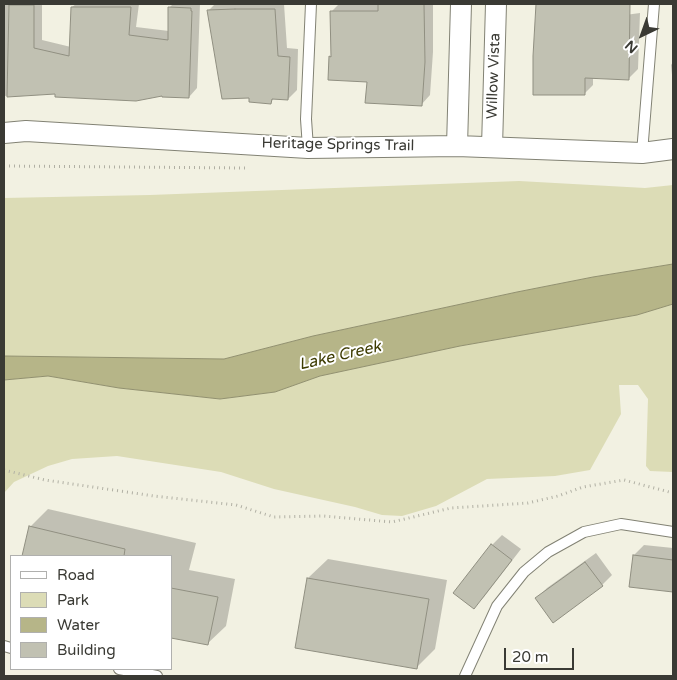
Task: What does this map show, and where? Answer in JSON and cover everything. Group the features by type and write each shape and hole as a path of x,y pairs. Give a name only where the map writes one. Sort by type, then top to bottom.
{"street":[{"path":"457,146 461,4"},
{"name":"Willow Vista","path":"492,148 496,4"},
{"name":"Heritage Springs Trail","path":"4,132 308,148 457,146 642,153 673,149"}],"lane":[{"path":"308,148 306,119 311,4"},
{"path":"642,153 654,4"},
{"path":"465,676 497,606 524,572 548,552 584,532 621,524 673,532"},
{"path":"124,670 157,676"}],"path":[{"path":"4,470 45,480 154,496 236,505 274,516 323,516 392,522 451,508 528,503 558,496 583,487 624,480 673,493"}],"green space":[{"path":"519,181 645,188 673,185 673,264 517,292 313,336 224,359 4,356 4,198 150,195"},
{"path":"673,304 673,472 650,471 646,466 648,399 638,385 619,385 621,414 590,470 555,476 487,479 436,506 402,516 382,515 274,489 221,472 117,456 72,459 48,466 14,482 4,493 4,380 48,376 119,388 220,399 275,392 320,376 460,346 637,315"}],"water":[{"name":"Lake Creek","path":"673,264 673,304 637,315 460,346 320,376 275,392 220,399 119,388 48,376 4,380 4,356 224,359 313,336 517,292"}],"building":[{"path":"378,4 424,4 425,62 422,106 365,103 367,82 328,80 329,56 331,57 330,11 378,11"},
{"path":"536,4 630,4 629,80 585,78 585,95 533,95"},
{"path":"9,5 34,5 34,48 69,56 71,7 131,7 129,35 168,40 168,7 191,8 189,98 162,96 136,101 55,97 55,94 7,97"},
{"path":"275,9 278,56 290,57 288,100 272,99 271,104 249,102 249,98 222,99 207,10"},
{"path":"29,526 125,549 124,555 22,555"},
{"path":"491,544 512,560 474,609 453,593"},
{"path":"633,555 673,560 673,592 629,587"},
{"path":"585,562 603,586 553,623 535,598"},
{"path":"307,578 429,599 417,669 295,648"},
{"path":"172,588 218,597 208,645 172,638"}]}
